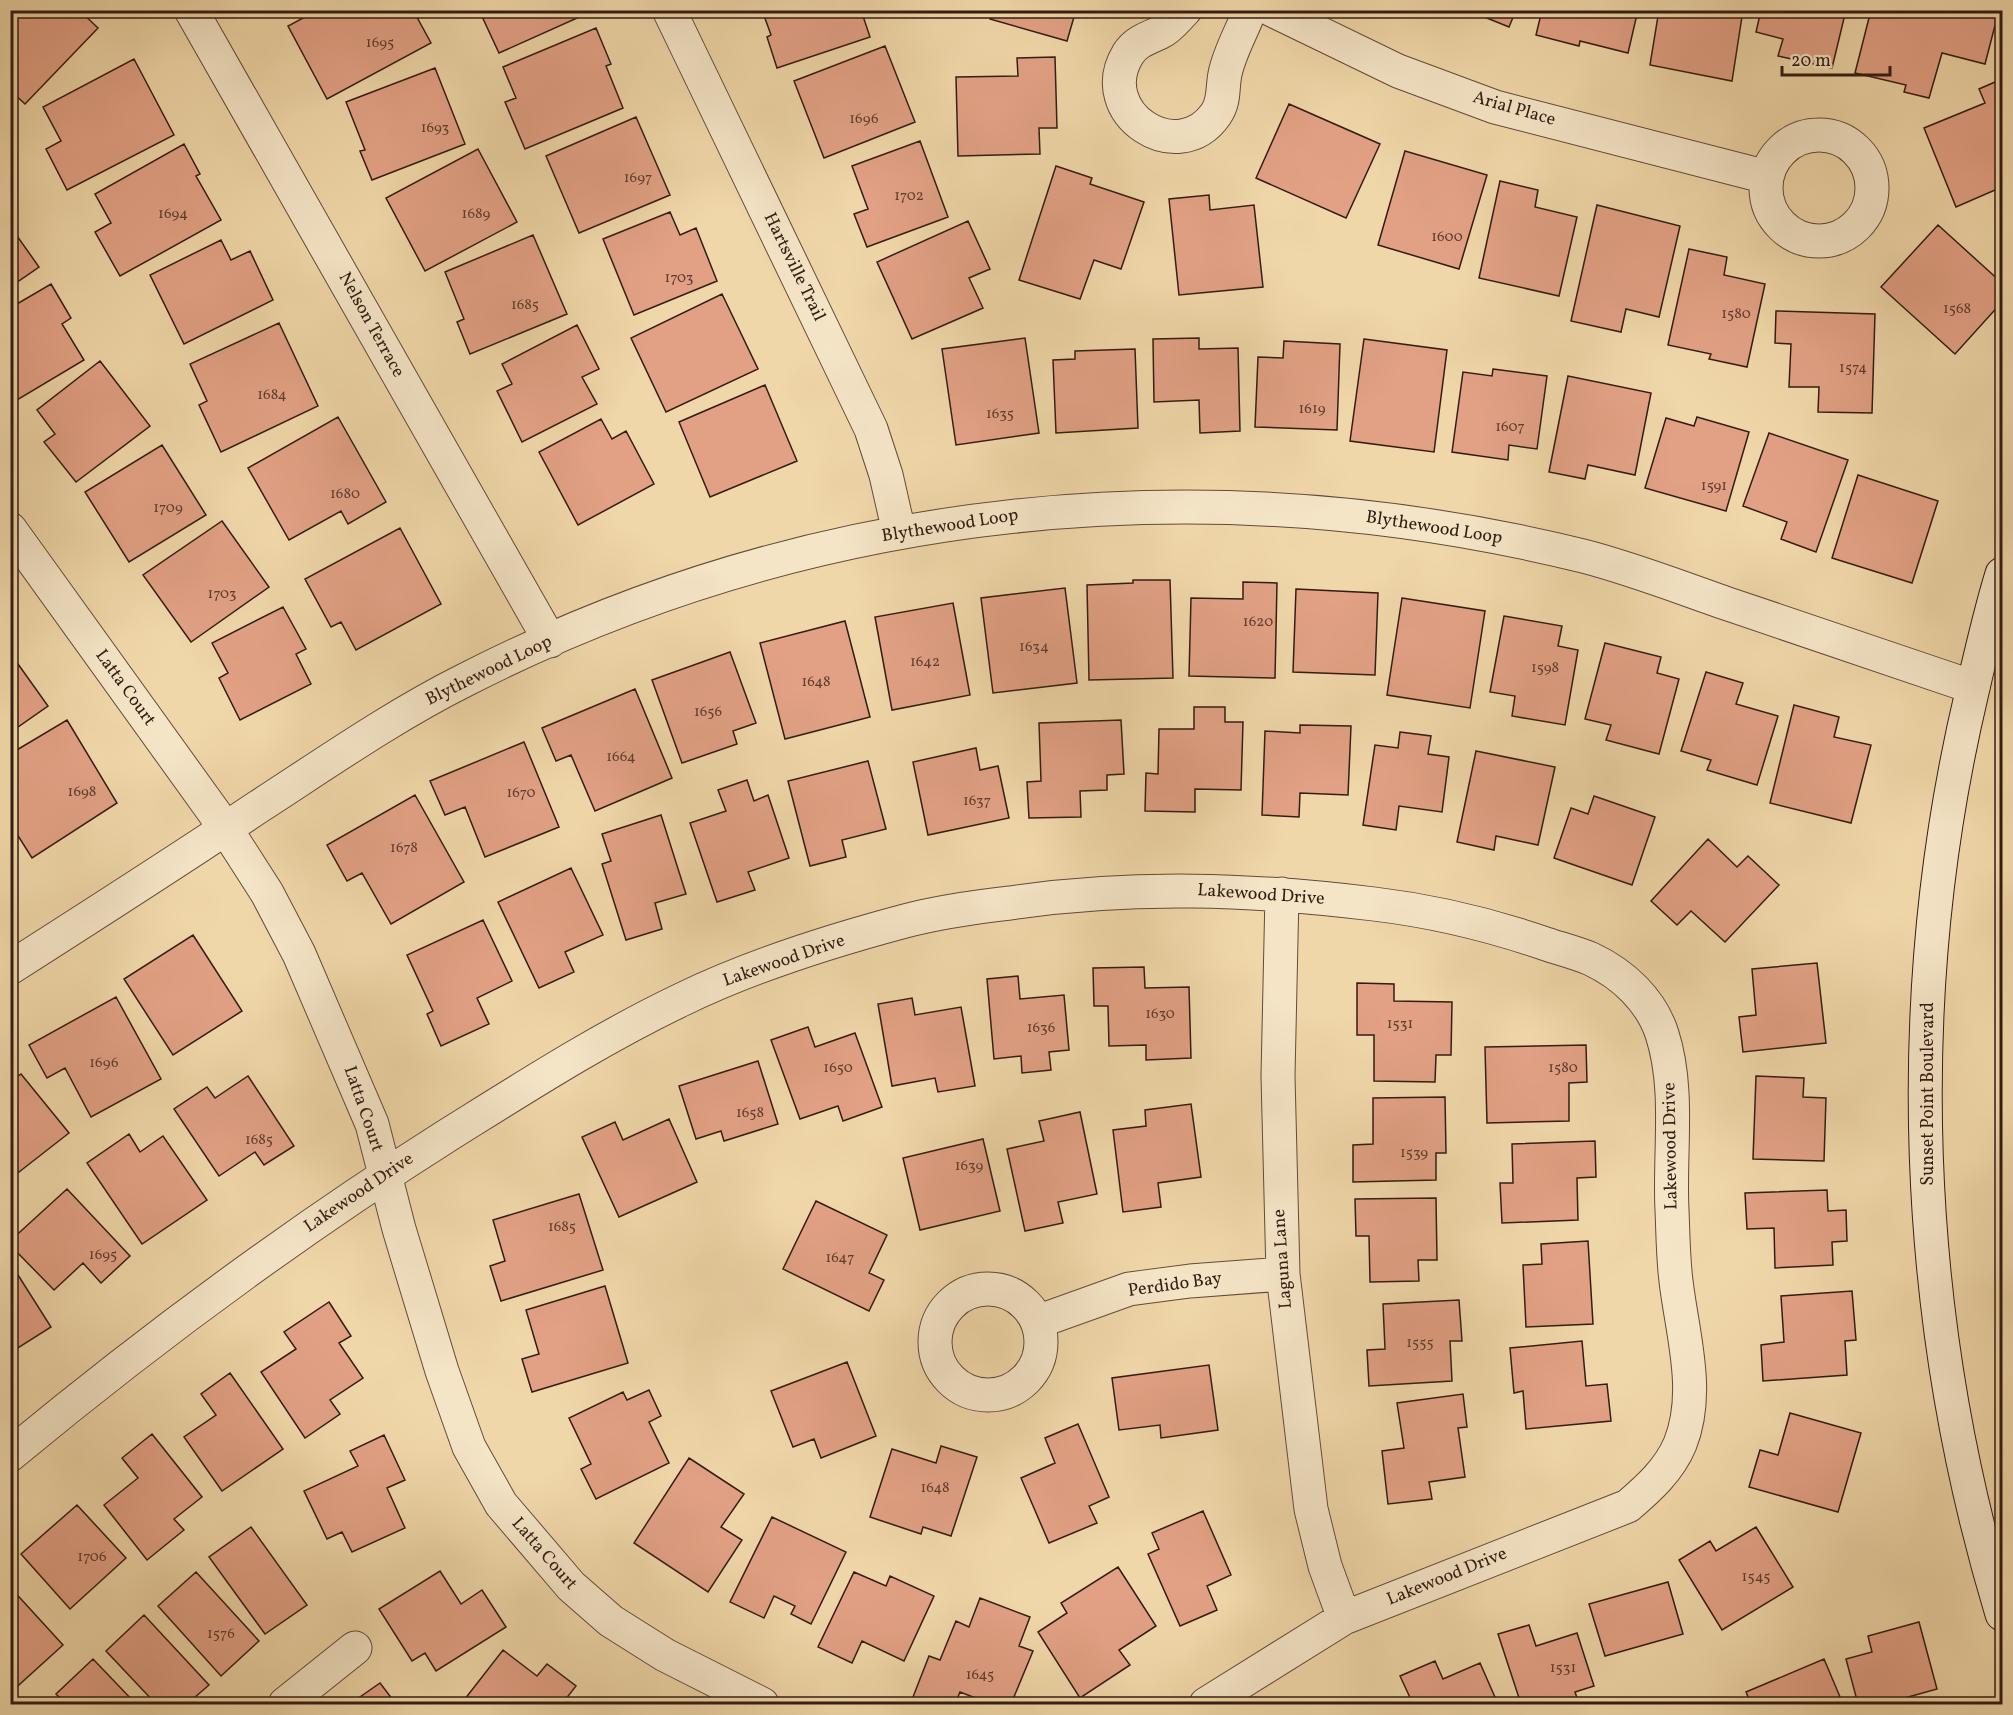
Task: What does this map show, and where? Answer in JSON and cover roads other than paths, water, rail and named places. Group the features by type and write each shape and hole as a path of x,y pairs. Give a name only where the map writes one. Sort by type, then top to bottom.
{"street":[{"name":"Nelson Terrace","path":"191,10 550,641"},
{"name":"Hartsville Trail","path":"669,10 871,429 886,475 899,532"},
{"path":"1185,10 1163,31 1144,38 1128,53 1120,72 1119,92 1127,112 1142,127 1160,135 1182,135 1201,128 1216,114 1224,95 1225,74 1250,10"},
{"name":"Arial Place","path":"1272,10 1398,71 1495,107 1767,177"},
{"name":"Blythewood Loop","path":"10,968 366,736 464,680 550,641 682,589 802,552 930,525 1044,512 1170,507 1355,515 1504,539 1587,557 1973,687"},
{"name":"Latta Court","path":"10,529 226,829 267,893 312,982 372,1124 442,1371 469,1447 501,1504 571,1587 611,1621 665,1655 762,1704"},
{"name":"Sunset Point Boulevard","path":"2002,574 1959,747 1941,852 1930,956 1925,1054 1926,1168 1935,1281 1948,1381 1968,1484 2002,1614"},
{"name":"Lakewood Drive","path":"10,1455 144,1347 253,1266 385,1175 607,1038 646,1017 756,967 829,944 910,920 1052,897 1206,890 1281,894 1413,909 1512,932 1592,960 1622,979 1650,1005 1663,1036 1671,1077 1671,1189 1675,1277 1689,1381 1686,1422 1681,1442 1668,1466 1653,1485 1628,1506 1344,1618 1206,1704"},
{"name":"Laguna Lane","path":"1281,894 1278,1076 1282,1274 1311,1509 1325,1566 1344,1618"},
{"name":"Perdido Bay","path":"1037,1322 1129,1289 1190,1281 1282,1274"},
{"path":"285,1704 354,1647"}]}
